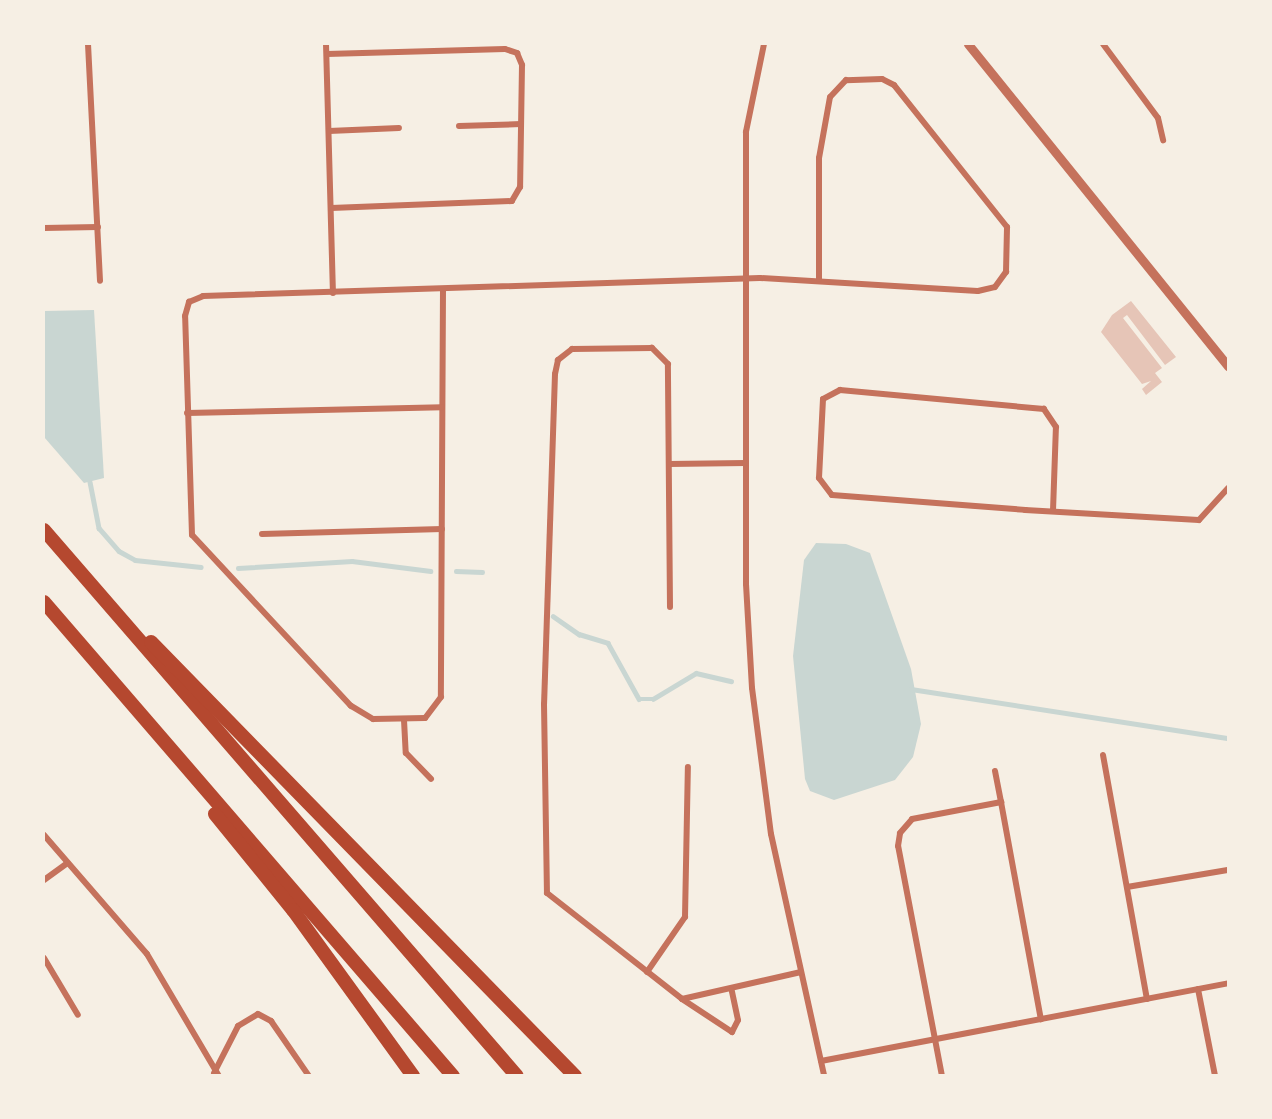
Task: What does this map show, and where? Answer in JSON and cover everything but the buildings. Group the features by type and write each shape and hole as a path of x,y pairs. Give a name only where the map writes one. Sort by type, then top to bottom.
{"highway":[{"path":"44,530 517,1076"},
{"path":"89,582 575,1076"},
{"path":"44,602 453,1076"},
{"path":"111,680 293,910 413,1076"}],"street":[{"path":"88,44 100,281"},
{"path":"326,44 333,293"},
{"path":"764,44 747,106 746,463 756,730 801,972 824,1076"},
{"path":"968,44 1228,366"},
{"path":"1103,44 1158,118 1163,140"},
{"path":"327,54 510,49 522,61 519,191 508,203 331,208"},
{"path":"443,289 441,697 430,716 404,720 373,719 357,712 194,539 189,522 187,412 189,302 203,296 333,293 443,289 819,279 984,291 999,284 1006,272 1007,227 987,197 887,80 846,80 830,97 819,158 819,279"},
{"path":"459,126 521,124"},
{"path":"329,131 399,128"},
{"path":"44,228 98,227"},
{"path":"670,607 669,370 662,354 647,347 577,348 563,355 555,374 546,578 545,889 553,901 682,999 732,1032 738,1020 732,991"},
{"path":"1053,511 1056,426 1038,406 840,390 823,399 819,478 828,493 1053,511 1200,520 1228,488"},
{"path":"187,412 442,407"},
{"path":"669,464 746,463"},
{"path":"262,534 442,529"},
{"path":"404,720 406,753 431,779"},
{"path":"1103,755 1148,999"},
{"path":"647,972 685,917 688,767"},
{"path":"995,771 1041,1019"},
{"path":"942,1076 898,839 903,827 919,816 1001,802"},
{"path":"44,835 147,954 217,1074"},
{"path":"44,880 67,863"},
{"path":"1127,887 1228,870"},
{"path":"44,958 78,1015"},
{"path":"682,999 732,991 801,972"},
{"path":"821,1061 1228,983"},
{"path":"1198,989 1215,1076"},
{"path":"217,1074 238,1026 258,1014 272,1021 309,1076"}],"shaded area":[{"path":"94,310 104,478 84,483 44,437 44,311"},
{"path":"816,543 846,544 870,553 911,669 921,724 913,757 895,780 834,800 810,791 805,779 793,656 804,560"}],"waterway":[{"path":"90,482 99,528 119,551 135,560 201,567"},
{"path":"238,568 352,561 430,571"},
{"path":"456,571 482,572"},
{"path":"553,616 579,634 608,643 639,699 653,699 696,673 731,681"},
{"path":"911,689 1228,738"}]}
